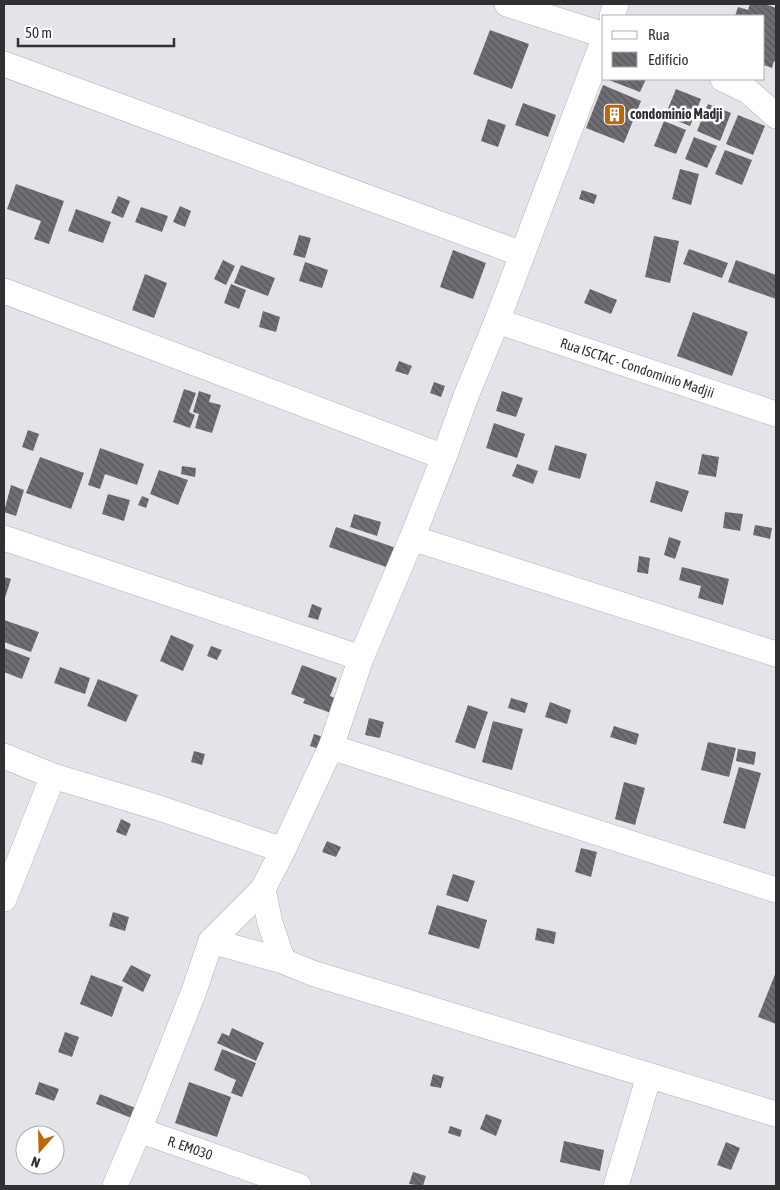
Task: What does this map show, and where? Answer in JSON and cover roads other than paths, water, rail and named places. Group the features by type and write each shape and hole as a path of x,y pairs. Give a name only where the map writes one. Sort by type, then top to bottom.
{"street":[{"path":"507,4 602,36"},
{"path":"115,1186 194,991 211,941 263,888 284,850 331,747 361,658 444,457 602,42"},
{"path":"4,64 522,254"},
{"path":"725,80 748,91 776,116"},
{"path":"4,291 444,457"},
{"name":"Rua ISCTAC - Condominio Madjii","path":"497,321 776,414"},
{"path":"4,538 361,658"},
{"path":"412,538 776,654"},
{"path":"331,747 776,890"},
{"path":"4,756 53,776 156,806 284,850"},
{"path":"4,899 53,776"},
{"path":"263,888 270,923 283,961"},
{"path":"211,941 283,961 312,973 776,1114"},
{"path":"616,1186 649,1076"},
{"name":"R. EM030","path":"139,1130 298,1186"}],"place":[{"name":"condominio Madji","path":"614,114"}]}
